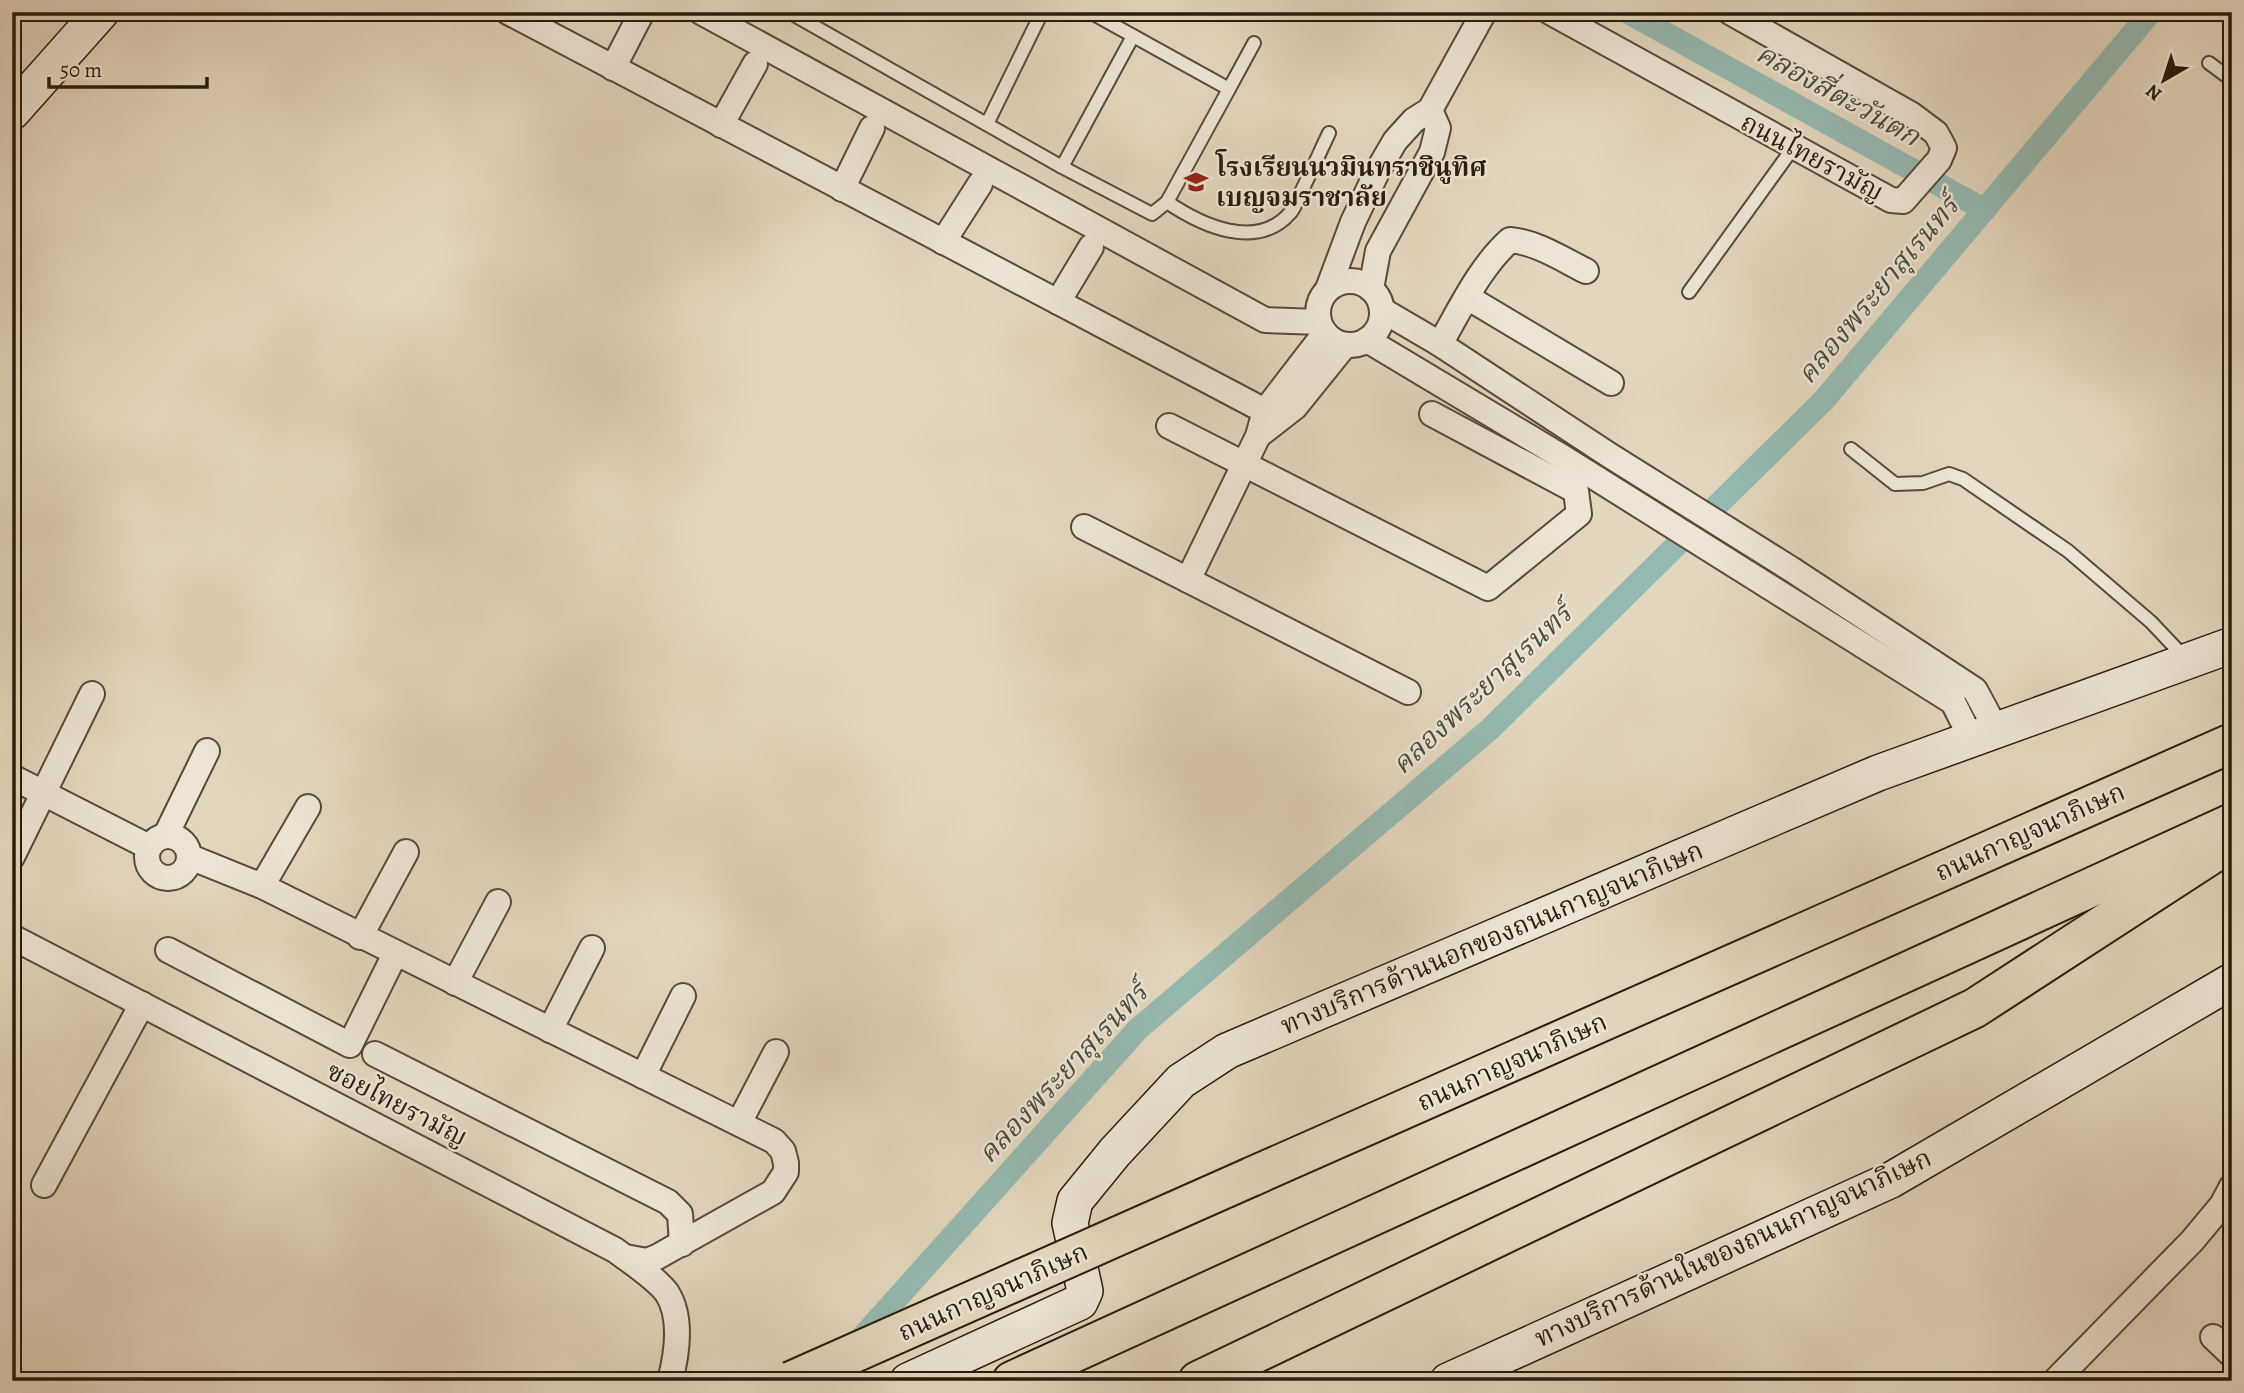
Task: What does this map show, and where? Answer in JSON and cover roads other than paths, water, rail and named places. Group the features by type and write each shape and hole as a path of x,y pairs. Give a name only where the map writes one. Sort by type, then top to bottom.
{"highway":[{"name":"ถนนกาญจนาภิเษก","path":"792,1381 2232,743"},
{"path":"1012,1381 2232,823"},
{"path":"1198,1381 1975,1008 2232,841"}],"main road":[{"path":"12,112 101,12"},
{"name":"ทางบริการด้านนอกของถนนกาญจนาภิเษก","path":"908,1381 1080,1302 1085,1291 1070,1223 1075,1201 1115,1152 1181,1081 1227,1051 1878,774 2232,645"},
{"name":"ทางบริการด้านในของถนนกาญจนาภิเษก","path":"1448,1381 1891,1180 2232,981"}],"street":[{"path":"508,12 1265,411"},
{"path":"613,68 642,12"},
{"path":"701,12 1265,320 1339,335 1564,458 1953,702 1984,735"},
{"path":"1339,335 1319,304 1328,289 1353,222 1395,141 1414,120 1430,110 1484,12"},
{"name":"ถนนไทยรามัญ","path":"1550,12 1891,200 1903,201 1940,160 1944,148 1936,133 1912,115 1730,12"},
{"path":"721,125 755,64"},
{"path":"1188,580 1258,436 1265,411 1339,335 1379,327 1378,251 1432,152 1438,128 1430,110"},
{"path":"842,189 872,128"},
{"path":"943,242 980,184"},
{"path":"1440,344 1467,297 1498,251 1510,240 1534,246 1586,271"},
{"path":"1058,302 1091,247"},
{"path":"1328,289 1345,281 1364,284 1377,300 1440,344 1975,690 1984,735"},
{"path":"1467,297 1611,383"},
{"path":"1258,436 1295,407 1339,335"},
{"path":"1168,426 1488,587 1579,514 1576,491 1432,414"},
{"path":"1564,458 1580,434"},
{"path":"1084,527 1409,692"},
{"path":"1812,613 1828,593"},
{"path":"12,857 92,694"},
{"path":"12,777 157,841 180,839 190,857 180,875 166,879 153,873 147,861 157,841 206,751"},
{"path":"262,886 308,807"},
{"path":"360,937 406,852"},
{"path":"190,857 262,886 774,1141 783,1151 786,1172 773,1192 647,1261 625,1257"},
{"path":"455,983 498,902"},
{"name":"ซอยไทยรามัญ","path":"12,937 625,1257 666,1292 674,1309 677,1325 670,1381"},
{"path":"550,1030 592,948"},
{"path":"168,950 350,1045 395,954"},
{"path":"643,1076 682,996"},
{"path":"44,1185 142,1004"},
{"path":"739,1124 776,1052"},
{"path":"376,1054 668,1202 680,1214 682,1244"},
{"path":"2055,1381 2192,1241 2222,1205 2232,1186"},
{"path":"2213,1337 2232,1355"}],"lane":[{"path":"987,124 1042,12"},
{"path":"1090,12 1229,89"},
{"path":"797,14 1062,167 1152,214 1167,202 1254,43"},
{"path":"1062,167 1133,36"},
{"path":"2209,63 2232,80"},
{"path":"1167,202 1191,219 1231,233 1278,225 1292,211 1329,133"},
{"path":"1689,292 1793,148"},
{"path":"1851,449 1895,484 1923,484 1948,474 1963,479 2068,551 2151,622 2188,662"}],"waterway":[{"name":"คลองสี่ตะวันตก","path":"1627,12 1985,210"},
{"name":"คลองพระยาสุเรนทร์","path":"856,1344 1138,1029 1490,729 1824,400 2151,12"}],"place":[{"name":"โรงเรียนนวมินทราชินูทิศ เบญจมราชาลัย","path":"1196,182"}]}
